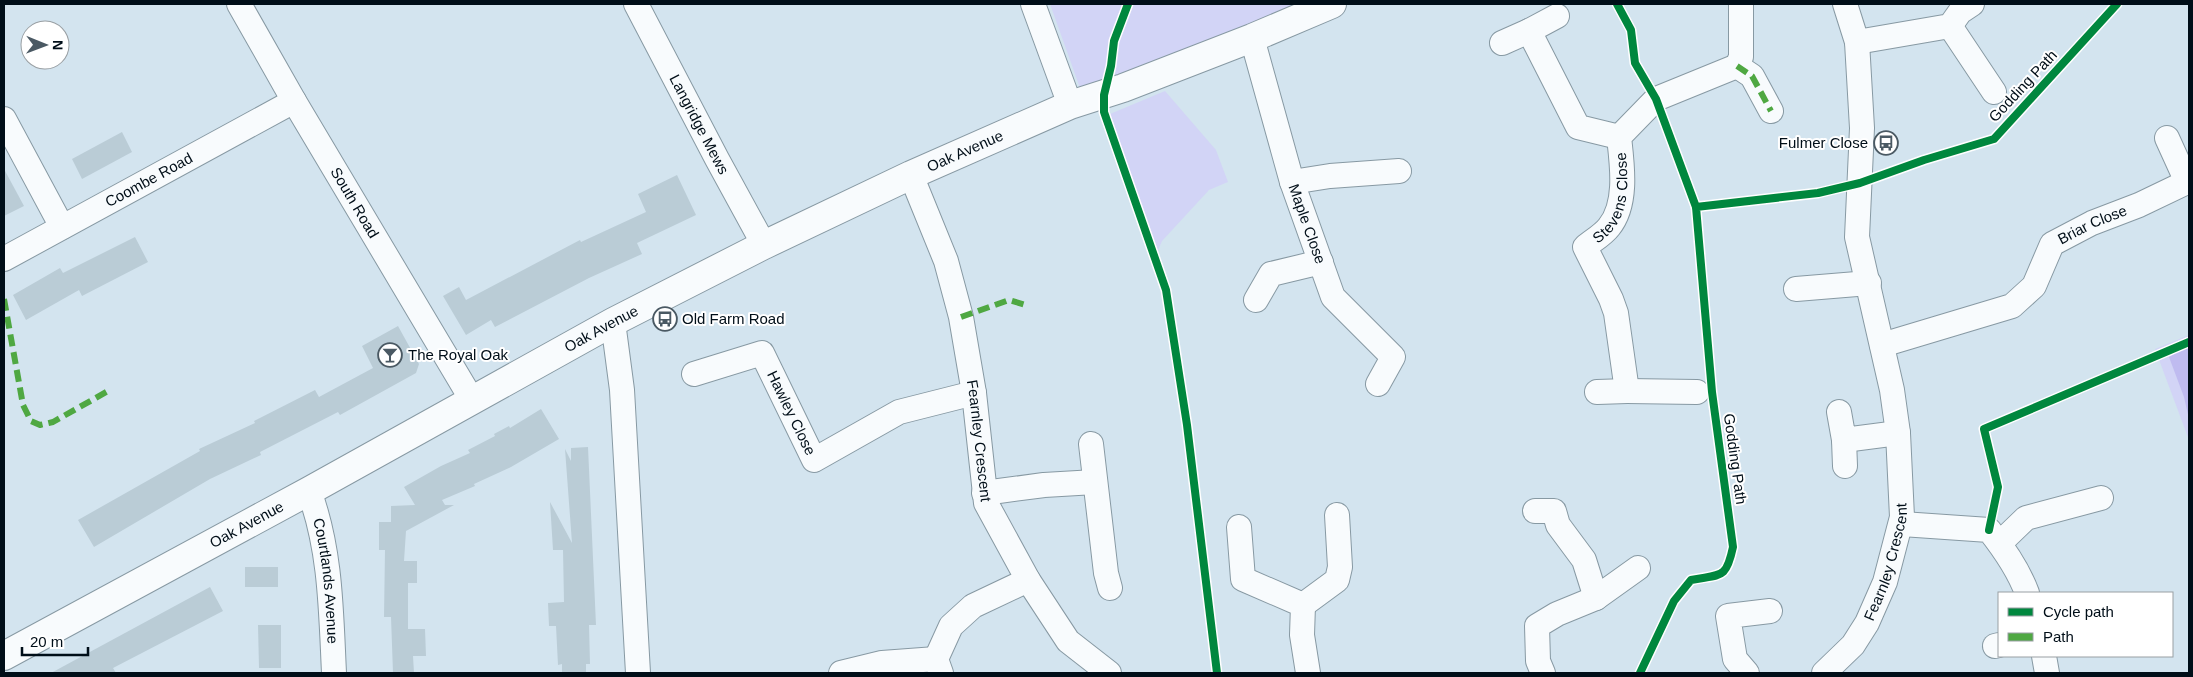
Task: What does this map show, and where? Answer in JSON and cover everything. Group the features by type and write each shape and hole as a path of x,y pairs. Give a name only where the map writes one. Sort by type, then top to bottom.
{"street":[{"name":"South Road","path":"239,4 294,101 472,400"},
{"name":"Langridge Mews","path":"636,4 764,245"},
{"path":"1033,4 1070,105"},
{"name":"Oak Avenue","path":"4,656 310,491 613,322 764,245 911,175 1070,105 1123,88 1252,38 1332,4"},
{"path":"1741,4 1740,57 1737,66 1752,76 1771,111"},
{"name":"Fearnley Crescent","path":"1824,673 1853,645 1867,623 1885,582 1902,524 1898,433 1892,390 1857,237 1862,128 1857,42 1845,4"},
{"path":"1857,42 1950,26 1960,12 1972,4"},
{"path":"1502,43 1557,16"},
{"path":"1950,26 1994,92"},
{"name":"Stevens Close","path":"1528,31 1578,127 1619,136"},
{"name":"Maple Close","path":"1252,38 1292,182 1333,297 1403,358 1378,384"},
{"name":"Stevens Close","path":"1619,136 1656,100 1737,66"},
{"name":"Coombe Road","path":"4,259 294,101"},
{"path":"4,119 62,227"},
{"name":"Stevens Close","path":"1619,136 1624,179 1617,214 1609,227 1585,247 1616,313 1627,391"},
{"path":"2167,138 2188,181"},
{"path":"1292,182 1330,176 1398,171"},
{"name":"Fearnley Crescent","path":"911,175 946,261 961,317 974,393 986,503 1028,580 1068,641 1110,673"},
{"name":"Briar Close","path":"1882,345 2012,306 2034,286 2052,244 2092,223 2139,205 2188,181"},
{"path":"1256,300 1271,274 1321,262"},
{"path":"1796,289 1869,283"},
{"path":"613,322 622,390 638,673"},
{"name":"Hawley Close","path":"694,374 762,352 814,460 900,412 974,393"},
{"path":"1597,392 1698,392"},
{"path":"1839,412 1844,440 1845,466"},
{"path":"1844,440 1898,433"},
{"path":"1091,444 1106,572 1110,588"},
{"path":"984,493 1044,485 1095,482"},
{"name":"Courtlands Avenue","path":"310,491 322,530 326,555 334,673"},
{"path":"2000,543 2026,518 2101,498"},
{"path":"1535,511 1554,510 1558,525 1584,560 1596,598"},
{"path":"1308,673 1302,635 1304,605 1337,580 1340,567 1337,515"},
{"path":"1902,524 1989,530 2000,543 2023,582 2027,592"},
{"path":"1239,527 1243,579 1304,605"},
{"path":"1543,673 1538,662 1537,626 1557,614 1596,598 1638,568"},
{"path":"841,673 882,663 938,666 951,626 973,606 1028,580"},
{"path":"1747,673 1735,659 1728,616 1770,611"},
{"path":"2044,657 2048,673"}],"shaded area":[{"path":"1050,4 1314,4 1080,88"},
{"path":"1165,91 1216,150 1228,182 1209,190 1162,241 1155,257 1110,114"},
{"path":"2189,335 2189,440 2155,349"},
{"path":"2189,344 2189,419 2184,397 2169,357"}],"building":[{"path":"122,132 132,152 82,179 72,159"},
{"path":"4,169 24,206 4,216"},
{"path":"677,175 696,215 637,243 642,254 589,278 495,327 491,320 466,335 443,296 459,287 466,300 580,240 581,242 646,212 638,194"},
{"path":"135,237 148,262 82,296 79,290 26,320 13,295 60,268 63,273"},
{"path":"398,326 419,364 416,373 340,415 338,412 260,452 261,455 210,479 94,547 78,520 200,451 199,449 255,423 254,421 315,390 319,397 373,368 362,346"},
{"path":"541,409 559,439 511,467 474,484 475,486 442,500 445,505 454,505 406,531 404,561 417,561 417,583 408,583 408,629 425,629 426,656 413,656 414,673 393,673 391,617 384,617 385,550 379,550 379,522 391,522 391,506 415,505 404,487 441,466 470,453 468,450"},
{"path":"588,447 596,625 589,625 590,664 586,664 586,672 562,672 562,664 558,665 556,626 549,626 548,603 564,602 563,550 553,550 550,502 572,543 565,449 571,461 571,448"},
{"path":"245,567 278,567 278,587 245,587"},
{"path":"210,587 223,611 113,668 116,673 51,673"},
{"path":"258,625 281,625 281,668 259,668"}],"marked path":[{"path":"1737,66 1752,76 1771,111"},
{"path":"4,299 23,405 31,421 40,425 53,422 108,391"},
{"path":"961,317 1009,300 1026,305"}],"cycle path":[{"path":"1128,4 1114,41 1111,66 1104,95 1104,112 1166,290 1187,425 1217,673"},
{"path":"1617,4 1631,30 1635,63 1656,99 1696,207"},
{"name":"Godding Path","path":"1640,673 1674,601 1691,580 1721,574 1728,565 1733,547 1712,392 1696,207 1818,193 1860,183 1924,160 1994,139 2117,4"},
{"path":"1989,530 1998,487 1984,429 2189,342"}],"place":[{"name":"Fulmer Close","path":"1886,143"},
{"name":"Old Farm Road","path":"665,319"},
{"name":"The Royal Oak","path":"390,355"}]}
